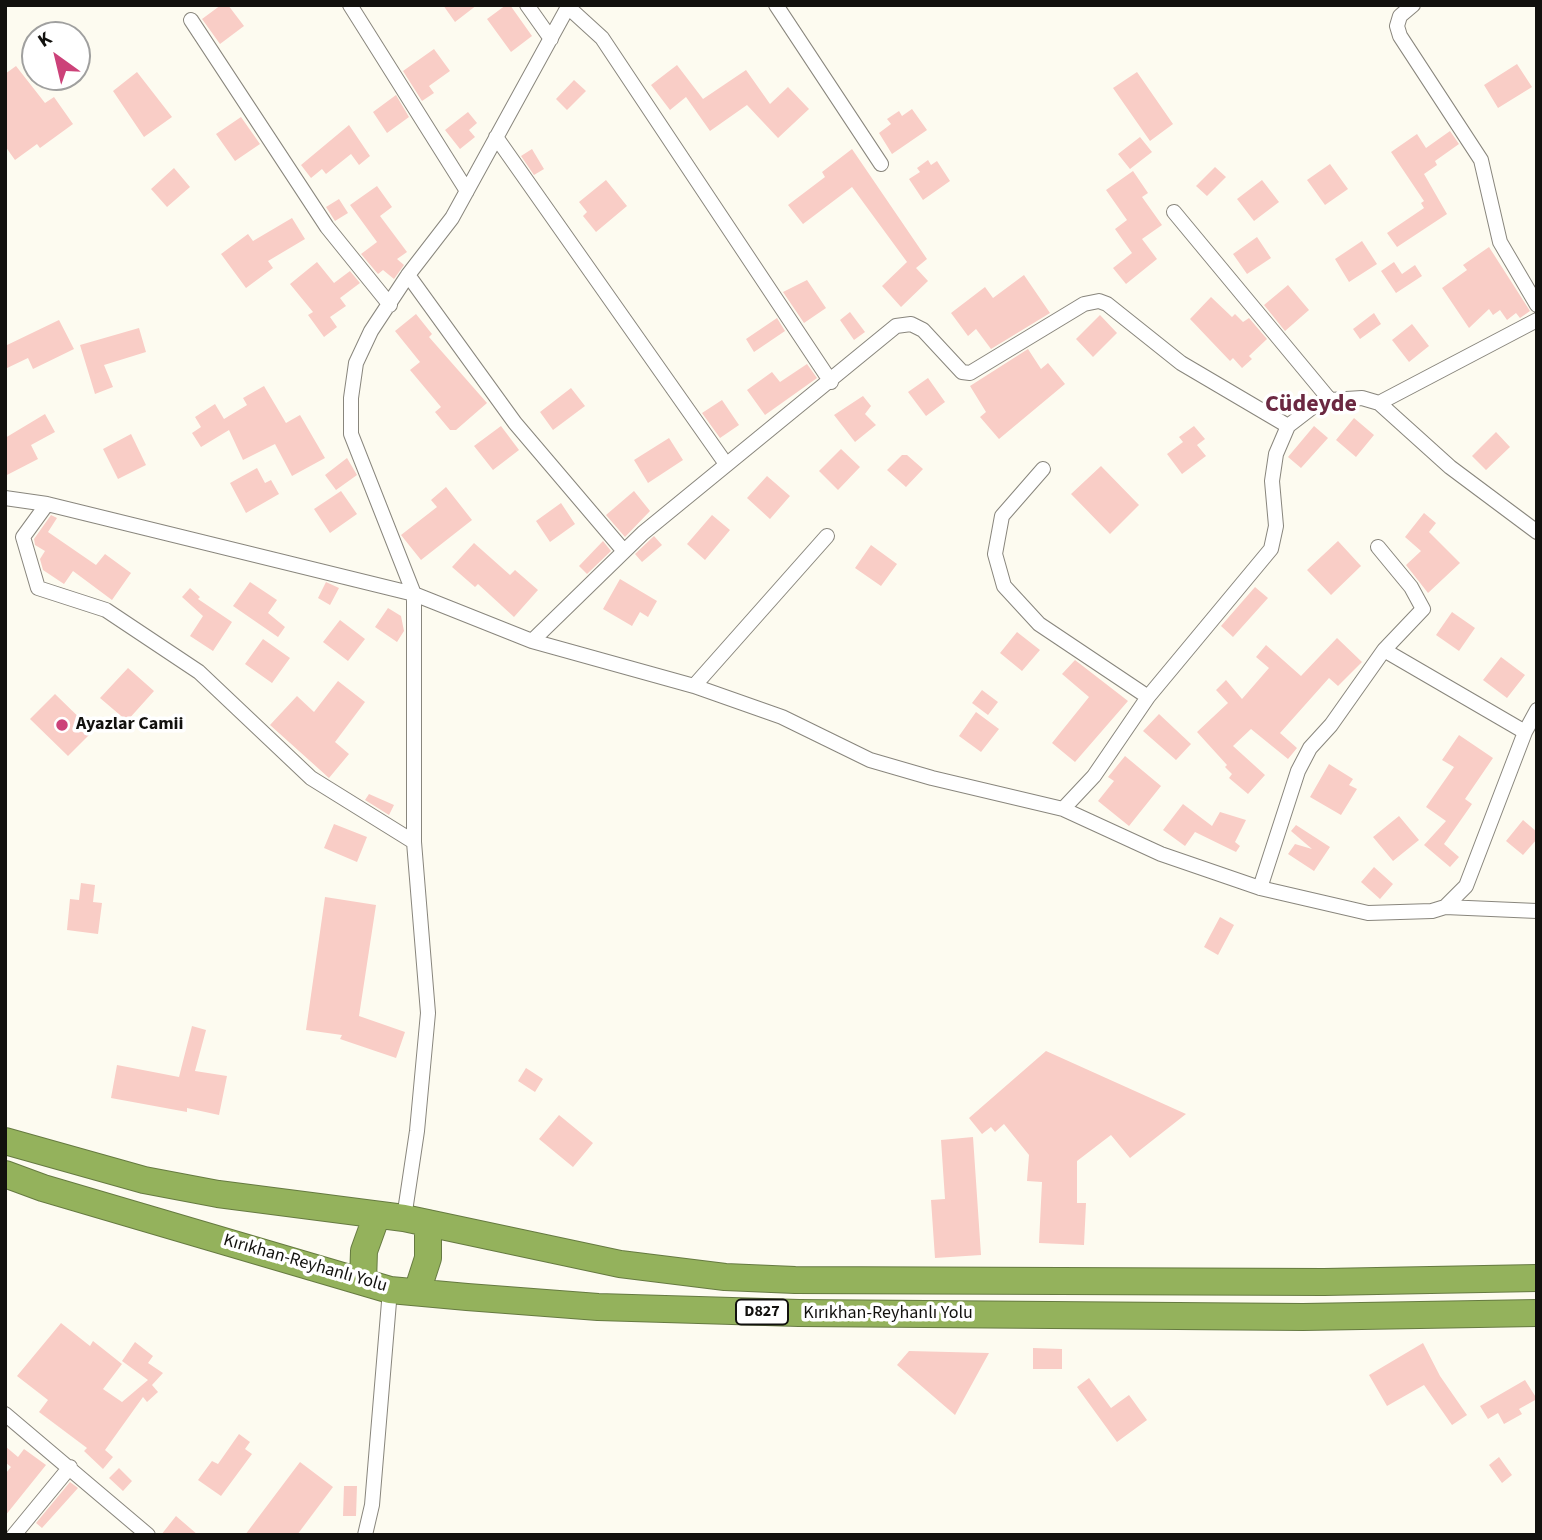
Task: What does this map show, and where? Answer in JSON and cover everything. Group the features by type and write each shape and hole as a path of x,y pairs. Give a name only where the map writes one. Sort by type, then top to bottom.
{"highway":[{"name":"Kırıkhan-Reyhanlı Yolu","path":"5,1141 144,1180 218,1194 416,1220 620,1264 713,1276 795,1280 1324,1282 1537,1278"},
{"name":"Kırıkhan-Reyhanlı Yolu","path":"5,1174 43,1188 390,1290 598,1307 799,1313 1303,1317 1537,1313"},
{"path":"363,1282 364,1251 377,1214"},
{"path":"416,1220 428,1258 417,1292"}],"street":[{"path":"350,5 467,191"},
{"path":"527,5 551,39"},
{"path":"775,5 881,164"},
{"path":"1413,5 1400,16 1397,26 1400,36 1481,160 1500,242 1537,305"},
{"path":"416,1220 417,1131 428,1013 414,842 414,594 351,435 351,398 356,363 371,331 408,275 452,218 569,6 602,38 831,382"},
{"path":"191,20 327,227 390,305"},
{"path":"496,137 726,464"},
{"path":"1174,212 1330,400"},
{"path":"408,275 515,423 623,550"},
{"path":"531,641 623,550 896,326 911,324 923,330 962,372 970,373 1084,304 1099,301 1107,304 1181,363 1288,426"},
{"path":"1378,403 1537,320"},
{"path":"1063,808 1094,776 1148,697 1271,549 1276,526 1272,481 1276,454 1288,426 1314,406 1330,400 1362,398 1378,403 1450,467 1537,532"},
{"path":"1042,469 1002,516 995,554 1004,586 1039,624 1148,697"},
{"path":"5,498 47,504 414,594 531,641 694,686 782,717 870,760 932,778 1063,808 1161,854 1260,888 1368,913 1432,911 1445,907 1537,911"},
{"path":"47,504 23,537 38,588 106,610 199,672 312,778 414,842"},
{"path":"694,686 827,537"},
{"path":"1260,888 1298,771 1311,748 1331,725 1384,650 1423,609 1411,587 1378,547"},
{"path":"1384,650 1525,732"},
{"path":"1445,907 1466,886 1525,732 1537,710"},
{"path":"365,1535 372,1505 390,1290"},
{"path":"5,1414 148,1535"},
{"path":"14,1535 70,1467"}],"building":[{"path":"221,5 228,5 244,26 220,44 202,19"},
{"path":"443,5 477,5 455,22"},
{"path":"510,5 532,36 511,52 487,19"},
{"path":"434,49 450,71 429,86 434,93 422,101 403,71"},
{"path":"1517,64 1532,87 1498,108 1484,85"},
{"path":"677,65 703,99 746,70 770,104 788,87 809,109 778,138 747,105 710,131 686,97 670,110 651,85"},
{"path":"16,66 21,72 21,91 36,91 45,103 54,97 73,124 40,148 37,144 15,160 5,146 5,74"},
{"path":"137,72 172,117 144,137 113,91"},
{"path":"1137,72 1173,124 1150,141 1113,88"},
{"path":"574,80 586,91 567,110 556,99"},
{"path":"396,95 409,117 387,133 373,112"},
{"path":"912,109 927,130 892,154 879,133 891,124 887,119 899,111 902,116"},
{"path":"468,112 477,123 469,130 475,137 460,149 445,130"},
{"path":"241,117 260,144 235,161 216,134"},
{"path":"349,125 370,156 359,165 351,154 326,174 322,169 311,178 301,165"},
{"path":"1450,131 1459,144 1435,161 1437,165 1424,174 1447,214 1397,247 1387,233 1424,208 1421,203 1424,201 1391,152 1417,134 1426,148"},
{"path":"1140,137 1152,152 1130,169 1118,154"},
{"path":"532,149 544,169 534,175 521,156"},
{"path":"852,149 927,259 916,268 928,281 901,307 882,286 907,262 852,187 803,224 788,205 825,177 822,172"},
{"path":"928,160 931,165 937,161 950,181 923,200 909,179 920,172 917,168"},
{"path":"1330,164 1348,189 1325,205 1307,180"},
{"path":"1215,167 1226,177 1207,196 1196,186"},
{"path":"174,168 190,187 167,207 151,189"},
{"path":"1133,171 1148,193 1142,197 1162,225 1142,239 1157,259 1126,284 1113,268 1132,253 1115,229 1127,220 1106,190"},
{"path":"606,180 627,206 596,232 583,216 587,212 579,202"},
{"path":"1262,180 1279,202 1254,221 1237,199"},
{"path":"377,186 392,207 380,216 407,252 397,259 404,265 394,279 383,270 378,274 361,254 377,242 350,205"},
{"path":"339,199 348,213 335,221 326,207"},
{"path":"292,218 305,239 268,261 273,268 246,288 221,254 248,234 253,241"},
{"path":"1257,237 1271,258 1247,274 1233,254"},
{"path":"1362,241 1377,264 1349,282 1335,259"},
{"path":"1489,247 1530,311 1520,318 1516,313 1507,320 1500,310 1493,315 1489,309 1469,328 1442,288 1467,270 1463,265"},
{"path":"317,262 334,283 350,271 360,283 340,298 346,306 330,317 337,327 324,337 308,315 313,312 290,284"},
{"path":"1394,262 1402,274 1415,265 1422,276 1396,293 1381,271"},
{"path":"1024,275 1050,313 991,349 976,329 968,336 951,313 985,287 993,298"},
{"path":"807,280 826,308 804,323 783,292"},
{"path":"1288,285 1309,310 1285,331 1264,305"},
{"path":"1211,297 1232,317 1235,314 1243,322 1249,318 1267,339 1249,356 1252,359 1242,368 1233,358 1230,361 1190,319"},
{"path":"850,312 865,332 854,340 840,320"},
{"path":"1374,313 1381,324 1360,339 1353,329"},
{"path":"416,314 432,334 429,337 487,403 456,430 450,430 435,412 441,407 410,370 420,362 395,331"},
{"path":"1100,315 1117,333 1093,357 1076,339"},
{"path":"777,318 785,331 754,352 746,339"},
{"path":"59,320 74,349 33,369 28,358 5,369 5,346"},
{"path":"1412,324 1429,346 1409,362 1392,340"},
{"path":"139,328 146,352 104,365 113,387 95,394 80,345"},
{"path":"1028,349 1041,369 1048,363 1065,384 999,439 980,417 986,412 970,386"},
{"path":"807,364 817,378 765,415 747,390 772,372 780,382"},
{"path":"928,378 945,402 926,416 908,392"},
{"path":"264,386 286,423 300,415 325,458 292,476 275,444 243,460 229,430 201,447 192,433 201,427 195,417 215,404 224,419 247,405 243,398"},
{"path":"571,388 585,406 553,430 540,412"},
{"path":"863,396 871,406 865,414 876,425 855,442 834,415"},
{"path":"722,400 739,425 720,438 702,413"},
{"path":"45,414 55,432 31,445 38,459 5,476 5,438"},
{"path":"1354,418 1374,435 1356,457 1336,440"},
{"path":"501,426 519,450 493,470 474,446"},
{"path":"1194,426 1205,439 1197,445 1206,456 1182,474 1167,454 1183,442 1179,437"},
{"path":"1314,426 1328,438 1301,468 1288,457"},
{"path":"1496,432 1510,447 1486,470 1472,456"},
{"path":"131,434 146,465 118,479 103,449"},
{"path":"669,438 683,460 648,483 634,460"},
{"path":"841,449 860,467 838,490 819,471"},
{"path":"902,455 907,455 923,469 906,487 887,470"},
{"path":"347,458 357,475 336,490 325,475"},
{"path":"1101,466 1139,505 1110,534 1071,494"},
{"path":"257,468 265,483 271,480 279,494 246,513 230,483"},
{"path":"767,476 790,496 770,519 747,498"},
{"path":"446,487 472,520 421,560 401,535 437,507 431,500"},
{"path":"341,491 357,514 330,533 314,509"},
{"path":"634,491 650,511 625,537 606,515"},
{"path":"561,503 575,524 550,542 536,521"},
{"path":"1424,513 1436,523 1429,532 1460,563 1428,593 1406,565 1421,551 1405,537"},
{"path":"51,515 57,518 48,532 96,565 105,554 131,573 112,600 73,571 64,584 43,570 40,559 45,551 35,545 34,539"},
{"path":"712,515 730,530 705,560 687,544"},
{"path":"654,536 662,545 642,562 635,554"},
{"path":"603,541 611,551 587,574 579,566"},
{"path":"1338,541 1361,566 1331,595 1307,570"},
{"path":"474,543 510,575 515,570 538,590 514,617 478,584 475,587 452,567"},
{"path":"871,545 897,564 881,586 855,568"},
{"path":"620,579 657,601 648,617 640,612 632,626 603,609"},
{"path":"250,582 277,600 268,613 285,627 278,637 233,606"},
{"path":"326,582 339,588 330,605 318,598"},
{"path":"1255,587 1268,598 1233,637 1221,626"},
{"path":"190,588 200,597 198,599 232,622 213,651 190,636 203,616 182,597"},
{"path":"388,608 401,616 404,631 397,642 375,627"},
{"path":"1452,612 1475,628 1459,651 1436,635"},
{"path":"340,620 365,639 348,661 323,642"},
{"path":"1017,632 1040,650 1022,671 1000,653"},
{"path":"1337,638 1362,662 1338,686 1329,678 1280,733 1297,748 1288,759 1251,729 1233,746 1265,775 1248,794 1229,778 1232,774 1225,767 1227,765 1197,732 1228,703 1216,690 1226,680 1242,699 1269,668 1256,657 1266,645 1301,676"},
{"path":"263,639 290,658 272,683 245,664"},
{"path":"1501,657 1525,675 1507,698 1483,680"},
{"path":"1075,660 1128,701 1075,762 1052,743 1089,697 1062,674"},
{"path":"128,668 154,691 127,721 100,698"},
{"path":"338,681 365,702 335,742 349,754 329,778 270,725 297,696 314,712"},
{"path":"982,690 998,702 988,715 972,703"},
{"name":"Ayazlar Camii","path":"55,694 93,731 68,756 30,719"},
{"path":"976,712 999,729 981,752 959,736"},
{"path":"1159,714 1191,744 1176,760 1143,731"},
{"path":"1459,735 1493,758 1465,799 1472,804 1444,844 1459,857 1450,867 1424,845 1446,821 1426,807 1454,767 1442,760"},
{"path":"1125,756 1161,786 1129,826 1098,801 1114,781 1108,777"},
{"path":"1329,764 1353,779 1349,785 1357,789 1341,815 1310,797"},
{"path":"369,794 394,805 389,815 365,800"},
{"path":"1183,804 1212,826 1220,812 1246,820 1235,842 1240,846 1236,852 1195,832 1185,846 1163,830"},
{"path":"1399,816 1419,840 1393,861 1373,837"},
{"path":"1523,820 1537,832 1537,839 1523,855 1506,841"},
{"path":"334,824 367,837 357,862 324,848"},
{"path":"1296,825 1330,847 1314,871 1288,854 1295,844 1312,849 1291,831"},
{"path":"1374,867 1393,884 1380,899 1361,882"},
{"path":"81,883 95,885 93,902 102,903 98,934 67,930 70,899 79,900"},
{"path":"325,897 376,905 359,1016 405,1032 396,1058 340,1039 342,1035 306,1030"},
{"path":"1220,917 1234,925 1218,955 1204,947"},
{"path":"192,1026 206,1030 195,1071 227,1076 219,1115 111,1098 117,1065 179,1077"},
{"path":"1046,1051 1186,1114 1130,1158 1111,1135 1077,1161 1077,1203 1086,1203 1084,1245 1039,1243 1042,1182 1027,1181 1029,1155 1004,1124 995,1132 991,1127 982,1134 969,1118"},
{"path":"526,1068 543,1079 535,1092 518,1081"},
{"path":"559,1115 593,1143 573,1167 539,1139"},
{"path":"973,1137 981,1255 935,1258 931,1200 945,1199 941,1140"},
{"path":"61,1323 90,1346 93,1341 122,1364 103,1389 122,1402 148,1380 122,1361 135,1342 153,1356 148,1363 163,1373 152,1385 158,1392 147,1402 143,1397 105,1450 113,1457 103,1469 84,1451 87,1448 39,1412 48,1400 17,1376"},
{"path":"1423,1343 1440,1376 1467,1415 1452,1425 1424,1385 1387,1406 1369,1375"},
{"path":"1033,1348 1062,1349 1062,1369 1033,1369"},
{"path":"909,1351 989,1353 955,1415 897,1365"},
{"path":"1089,1378 1111,1408 1129,1395 1147,1420 1117,1442 1077,1387"},
{"path":"1525,1380 1537,1399 1519,1409 1522,1414 1504,1424 1498,1413 1488,1419 1480,1406"},
{"path":"239,1434 250,1442 245,1449 252,1454 221,1496 198,1480 212,1461 218,1464"},
{"path":"5,1446 18,1457 24,1449 46,1465 5,1516 5,1474 11,1467 5,1462"},
{"path":"1499,1457 1512,1475 1502,1483 1489,1465"},
{"path":"300,1462 333,1487 297,1535 245,1535"},
{"path":"119,1468 132,1481 123,1491 109,1478"},
{"path":"70,1482 78,1488 42,1528 36,1523"},
{"path":"344,1486 357,1486 356,1516 343,1516"},
{"path":"176,1516 198,1535 161,1535"}],"place":[{"name":"Ayazlar Camii","path":"62,725"}],"district":[{"name":"Cüdeyde","path":"1311,406"}]}
